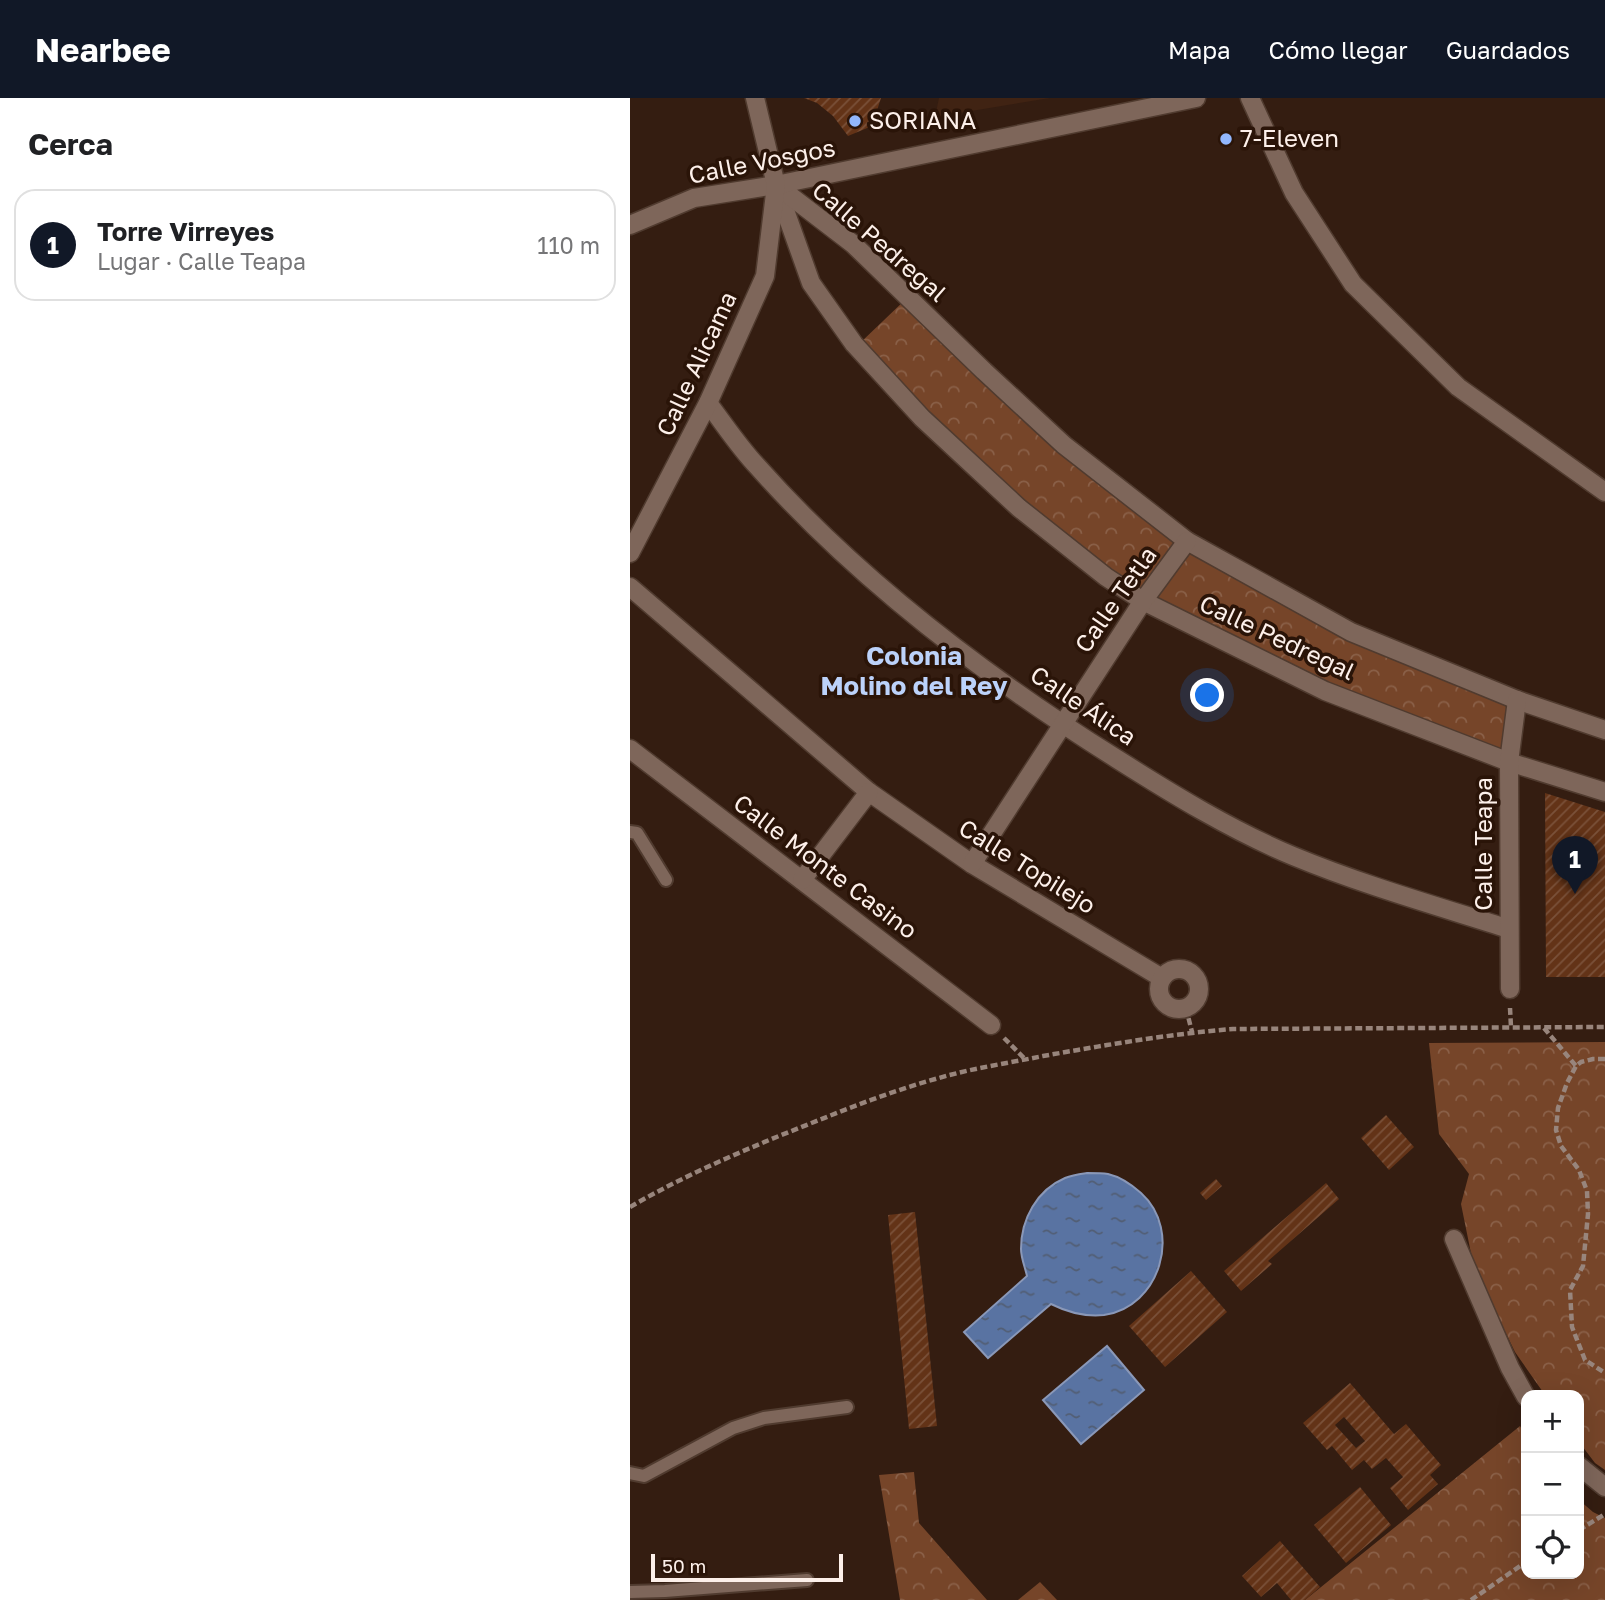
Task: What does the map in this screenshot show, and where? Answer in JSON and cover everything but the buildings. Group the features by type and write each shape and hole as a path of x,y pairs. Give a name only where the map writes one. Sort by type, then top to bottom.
{"street":[{"path":"755,98 776,185"},
{"name":"Calle Vosgos","path":"630,225 694,198 776,185 1196,98"},
{"path":"1250,98 1294,193 1353,284 1458,387 1605,492"},
{"name":"Calle Alicama","path":"630,553 708,403 765,276 776,185"},
{"name":"Calle Pedregal","path":"776,185 853,244 1064,445 1187,541 1351,632 1517,700 1605,730"},
{"name":"Calle Pedregal","path":"776,185 811,283 855,344 922,418 1019,508 1106,577 1143,601 1325,691 1508,762 1605,792"},
{"name":"Calle Álica","path":"708,403 755,465 827,540 918,619 1062,724 1203,813 1292,856 1386,890 1509,929"},
{"name":"Calle Tetla","path":"972,864 1143,601 1187,541"},
{"name":"Calle Topilejo","path":"630,587 869,792 972,864 1162,978"},
{"name":"Calle Teapa","path":"1510,989 1508,762 1517,700"},
{"name":"Calle Monte Casino","path":"630,749 991,1025"},
{"path":"802,880 869,792"},
{"path":"1172,970 1185,970 1195,976 1199,988 1196,1000 1186,1008 1174,1009 1163,1002 1158,990 1162,978 1172,970"},
{"path":"1454,1239 1522,1390"},
{"path":"1584,1470 1605,1487"}],"lane":[{"path":"630,832 637,833 666,880"},
{"path":"630,1473 644,1476 733,1428 764,1418 847,1407"},
{"path":"630,1592 807,1580"}],"path":[{"path":"1186,1008 1192,1032"},
{"path":"991,1025 1025,1060"},
{"path":"1544,1027 1576,1066"},
{"path":"630,1207 713,1165 885,1095 978,1068 1102,1045 1192,1032 1255,1029 1605,1027"},
{"path":"1603,1370 1585,1360 1572,1327 1570,1290 1583,1266 1588,1214 1587,1191 1579,1170 1561,1146 1556,1130 1558,1108 1576,1066 1592,1059 1605,1059"},
{"path":"1584,1527 1605,1514"},
{"path":"1471,1600 1521,1565"}],"shaded area":[{"path":"939,98 1050,98 935,117"}],"green space":[{"path":"906,299 1202,554 1513,701 1506,758 1323,686 1103,570 923,415 860,343"},
{"path":"1605,1042 1605,1470 1595,1463 1584,1449 1584,1390 1542,1390 1515,1352 1474,1268 1461,1204 1469,1174 1439,1134 1429,1043"},
{"path":"1520,1426 1521,1579 1584,1579 1584,1504 1605,1518 1605,1600 1305,1600"},
{"path":"914,1472 919,1523 987,1600 900,1600 879,1475"},
{"path":"1040,1582 1057,1600 1018,1600"}],"water":[{"path":"1108,1174 1122,1179 1141,1193 1154,1209 1161,1227 1163,1246 1151,1283 1139,1298 1123,1309 1104,1315 1076,1313 1051,1304 988,1358 964,1332 1027,1276 1021,1252 1022,1238 1028,1217 1039,1198 1055,1183 1073,1175"},
{"path":"1107,1346 1144,1390 1081,1444 1043,1400"}],"place":[{"name":"SORIANA","path":"855,121"},
{"name":"7-Eleven","path":"1226,139"},
{"name":"Torre Virreyes","path":"1575,894"}],"district":[{"name":"Colonia Molino del Rey","path":"914,671"}]}
